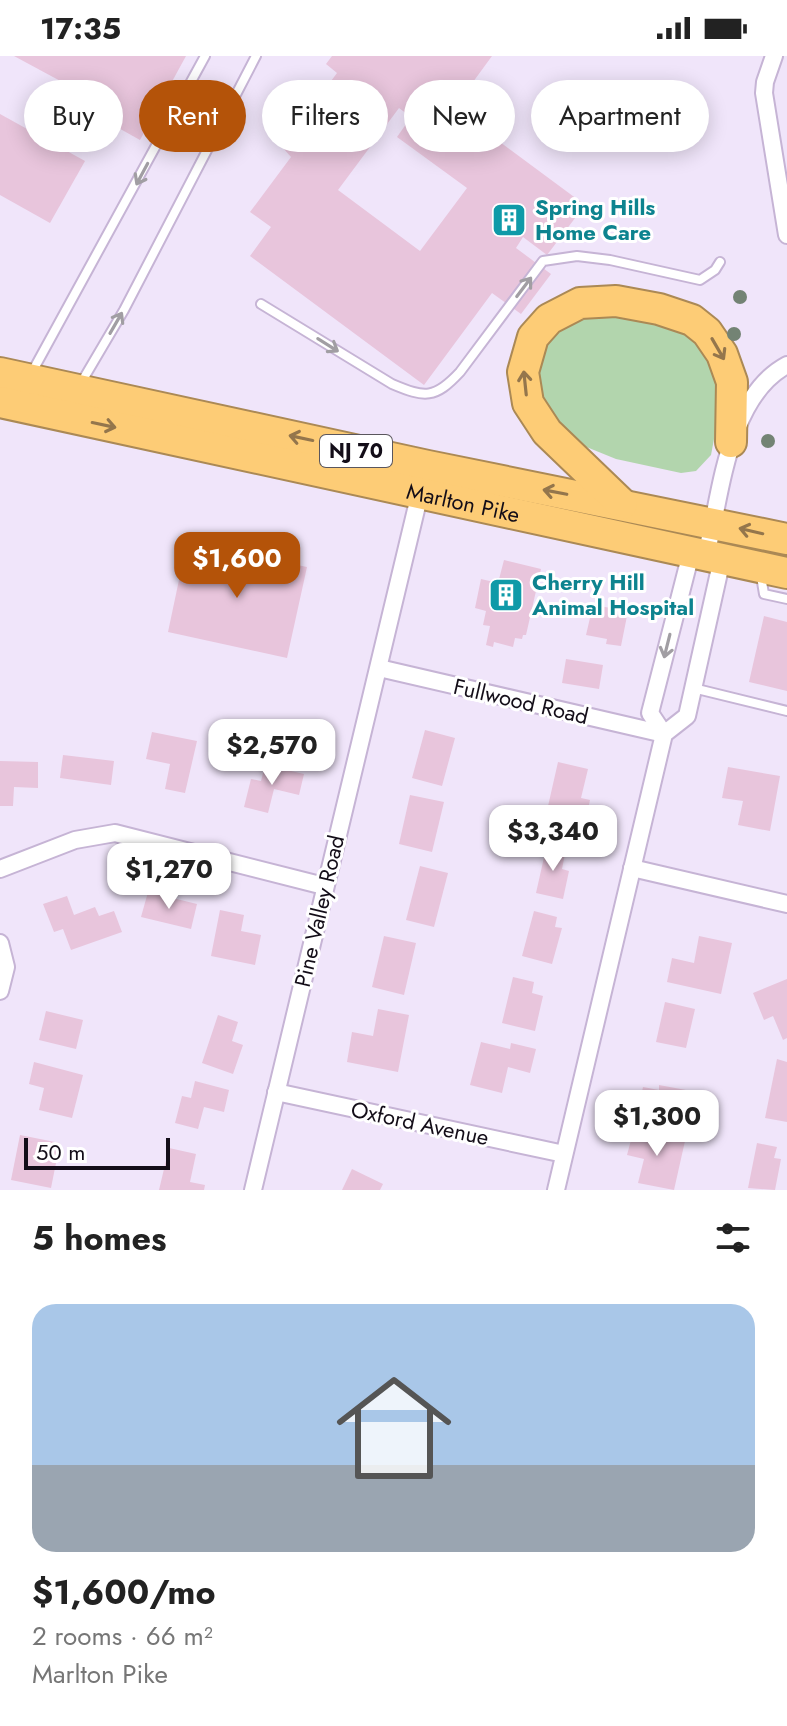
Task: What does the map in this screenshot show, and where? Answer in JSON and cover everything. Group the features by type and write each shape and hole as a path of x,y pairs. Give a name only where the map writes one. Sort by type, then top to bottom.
{"highway":[{"path":"623,506 547,432 528,403 523,372 533,337 549,319 580,303 616,301 659,309 692,320 707,332 722,354 732,382 731,442"},
{"name":"Marlton Pike","path":"14,376 71,404 420,493 774,570"},
{"name":"Marlton Pike","path":"0,402 71,404 787,539"}],"street":[{"path":"774,56 764,93 787,235"},
{"path":"706,555 731,442 757,393 778,370 787,365"},
{"name":"Pine Valley Road","path":"253,1190 420,493"},
{"path":"556,1190 664,734 687,716 720,568 706,555"},
{"path":"664,734 650,713 689,561 706,555"},
{"name":"Fullwood Road","path":"379,668 664,734"},
{"path":"0,869 75,840 115,833 324,886"},
{"path":"632,868 787,904"},
{"path":"0,943 6,967 0,991"},
{"name":"Oxford Avenue","path":"276,1092 564,1154"}],"lane":[{"path":"14,376 205,56"},
{"path":"71,404 124,310 256,56"},
{"path":"261,304 392,384 414,394 431,394 445,389 460,372 543,261 577,256 700,280 715,270 720,262"},
{"path":"774,570 764,594 787,599"},
{"path":"693,688 787,711"}],"green space":[{"path":"592,310 674,324 703,340 723,391 711,455 696,471 681,473 616,459 584,446 547,416 534,382 547,336"}],"building":[{"path":"14,56 186,56 173,80 139,80 139,139 123,131 123,80 58,80"},
{"name":"Spring Hills Home Care","path":"332,56 492,56 474,80 404,80 404,112 399,108 388,123 388,80 332,80 337,73 326,64"},
{"path":"0,114 24,127 24,152 69,152 85,161 50,223 0,195"},
{"name":"Spring Hills Home Care","path":"404,127 404,142 397,137"},
{"name":"Spring Hills Home Care","path":"286,152 366,152 338,190 420,251 467,188 418,152 513,152 585,205 547,255 523,237 516,248 551,274 521,314 492,293 424,385 250,256 271,227 250,212 291,157"},
{"path":"187,542 307,567 287,658 168,632"},
{"name":"Cherry Hill Animal Hospital","path":"504,560 541,569 526,635 522,639 515,638 513,647 494,642 493,647 486,645 490,626 483,625 486,611 475,608 481,579 498,583"},
{"path":"593,605 611,608 610,613 627,616 621,646 606,644 607,639 586,635"},
{"path":"764,616 787,622 787,691 749,682"},
{"path":"566,659 603,665 599,689 562,683"},
{"path":"425,730 455,738 442,786 412,778"},
{"path":"152,732 197,741 185,793 165,789 170,764 146,759"},
{"path":"63,755 114,761 111,785 60,778"},
{"path":"0,761 38,762 38,788 14,787 13,806 0,806"},
{"path":"558,762 588,769 581,798 590,800 585,824 546,815"},
{"path":"265,765 304,774 299,795 274,789 268,813 244,807 251,779 261,781"},
{"path":"728,767 780,776 770,831 738,825 743,801 722,798"},
{"path":"410,795 444,802 432,852 399,844"},
{"path":"547,844 566,849 562,869 569,871 563,899 536,893"},
{"path":"420,866 448,873 434,927 406,920"},
{"path":"148,892 197,904 191,929 141,917"},
{"path":"67,896 74,915 95,907 99,916 114,911 122,932 71,950 63,929 54,932 43,904"},
{"path":"220,910 244,915 241,931 261,935 255,965 211,956"},
{"path":"534,911 557,917 555,927 562,928 552,964 522,956"},
{"path":"384,936 416,943 404,995 372,987"},
{"path":"699,936 732,943 721,994 667,982 672,958 694,963"},
{"path":"513,977 534,982 532,993 543,996 535,1031 502,1023"},
{"path":"787,979 787,1038 783,1040 773,1016 764,1020 753,993"},
{"path":"665,1002 695,1009 686,1048 656,1042"},
{"path":"378,1009 409,1015 398,1072 347,1062 352,1032 373,1036"},
{"path":"46,1011 83,1020 76,1049 39,1040"},
{"path":"218,1015 238,1022 232,1041 243,1045 233,1074 202,1063"},
{"path":"481,1042 510,1049 511,1043 536,1049 530,1073 508,1067 502,1093 470,1085"},
{"path":"777,1059 787,1062 787,1122 765,1118"},
{"path":"34,1062 83,1075 72,1118 39,1110 44,1088 29,1084"},
{"path":"195,1081 229,1090 224,1112 204,1107 198,1129 175,1123 182,1096 191,1098"},
{"path":"659,1085 686,1090 679,1123 637,1114 643,1087 659,1090"},
{"path":"634,1129 685,1141 674,1190 638,1183 644,1159 627,1155"},
{"path":"20,1135 60,1143 51,1188 11,1180"},
{"path":"757,1143 777,1147 774,1158 781,1159 775,1190 748,1188"},
{"path":"169,1148 196,1154 190,1182 205,1185 204,1190 159,1190"},
{"path":"352,1169 383,1184 380,1190 342,1190"}],"place":[{"name":"Spring Hills Home Care","path":"509,220"},
{"name":"Cherry Hill Animal Hospital","path":"506,595"}]}
